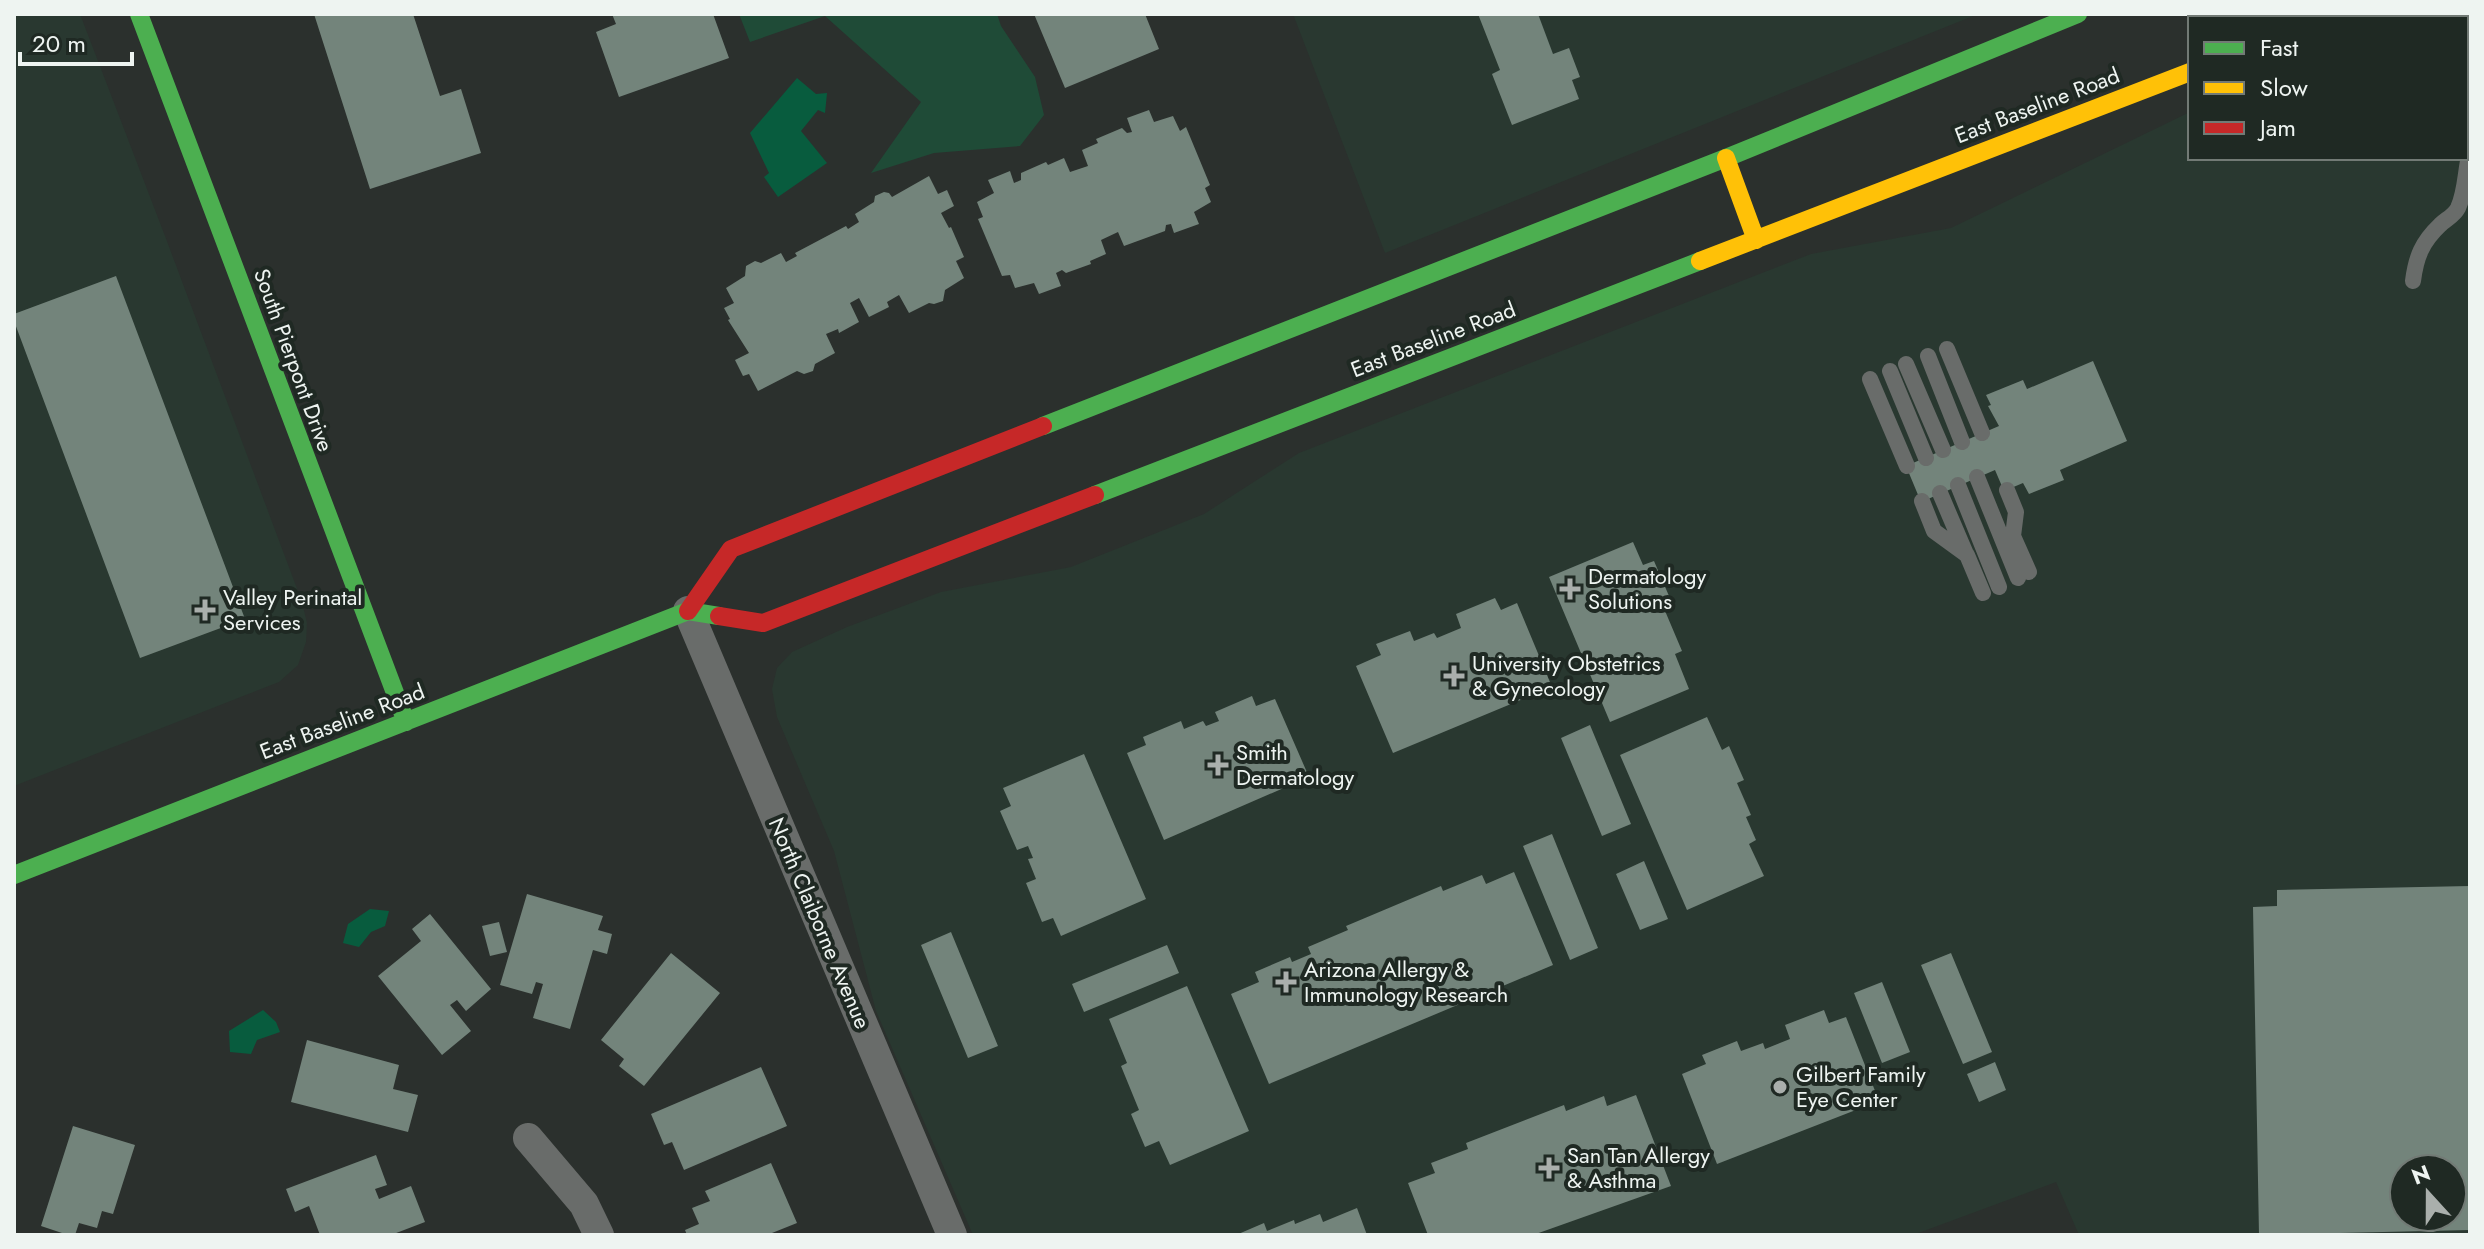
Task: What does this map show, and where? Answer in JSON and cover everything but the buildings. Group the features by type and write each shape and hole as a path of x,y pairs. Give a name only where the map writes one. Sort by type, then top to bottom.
{"main road":[{"name":"South Pierpont Drive","path":"139,14 406,722"},
{"path":"688,611 731,549 1726,158 2078,14"},
{"name":"East Baseline Road","path":"14,875 688,611 763,623 2188,73"},
{"path":"1726,158 1756,240"}],"street":[{"name":"North Claiborne Avenue","path":"688,611 952,1235"},
{"path":"528,1138 584,1204 599,1235"}],"lane":[{"path":"2413,281 2415,260 2422,245 2456,212 2463,196 2467,160"},
{"path":"1947,349 1982,433"},
{"path":"1928,356 1962,442"},
{"path":"1906,364 1943,450"},
{"path":"1890,371 1926,458"},
{"path":"1870,379 1907,466"},
{"path":"1977,477 2024,575 2013,536 2016,512 2007,490"},
{"path":"1958,485 1999,587"},
{"path":"1940,493 1983,593"},
{"path":"1922,501 1934,531 1967,555"}],"shaded area":[{"path":"14,14 80,14 302,602 307,623 306,642 298,665 279,682 14,786"},
{"path":"739,14 997,14 1001,26 1035,77 1044,115 1020,146 934,153 871,173 921,102 825,16 750,42"},
{"path":"1293,14 1978,14 1385,253"},
{"path":"2470,22 2470,1235 2079,1235 2056,1182 1913,1235 973,1235 876,1011 834,851 777,717 772,689 777,668 792,652 847,627 941,592 1071,567 1204,514 1299,453 1811,254 1951,228 2188,113 2188,160 2468,160"},
{"path":"797,78 816,94 827,93 825,113 818,110 801,131 827,163 778,197 764,177 769,173 750,133"},
{"path":"370,909 389,911 385,926 371,932 359,947 343,943 348,924"},
{"path":"263,1010 276,1022 280,1032 257,1040 251,1054 230,1052 229,1031"}],"traffic: fast":[{"path":"139,14 406,722"},
{"path":"1043,426 1726,158 2078,14"},
{"path":"1095,495 1700,261"},
{"path":"14,875 688,611 719,616"}],"traffic: slow":[{"path":"1700,261 2188,73"},
{"path":"1726,158 1756,240"}],"traffic: jam":[{"path":"2334,16 2339,14"},
{"path":"688,611 731,549 1043,426"},
{"path":"719,616 763,623 1095,495"}],"place":[{"name":"Dermatology Solutions","path":"1570,589"},
{"name":"Valley Perinatal Services","path":"205,610"},
{"name":"University Obstetrics & Gynecology","path":"1454,676"},
{"name":"Smith Dermatology","path":"1218,765"},
{"name":"Arizona Allergy & Immunology Research","path":"1286,982"},
{"name":"Gilbert Family Eye Center","path":"1780,1087"},
{"name":"San Tan Allergy & Asthma","path":"1549,1168"}]}
